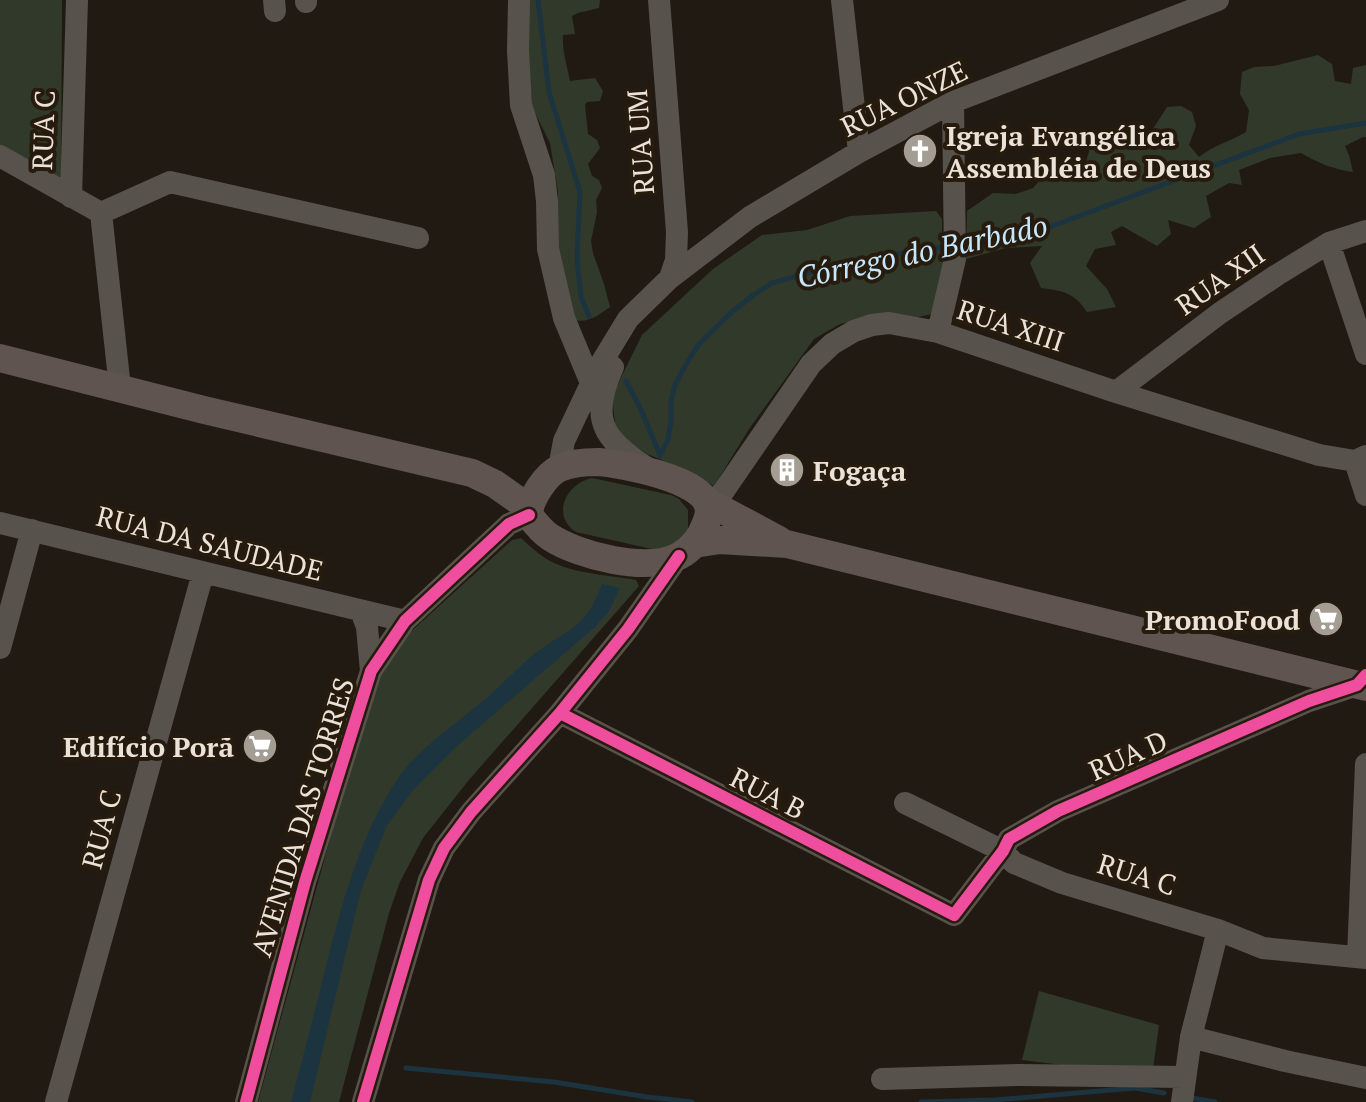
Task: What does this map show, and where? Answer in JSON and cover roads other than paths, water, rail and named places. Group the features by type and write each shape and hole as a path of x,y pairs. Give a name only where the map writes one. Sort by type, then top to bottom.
{"main road":[{"path":"0,358 472,473 528,477 598,462 653,472 678,481 708,502 787,544"},
{"path":"529,511 541,487 556,471"},
{"path":"472,473 495,484 529,511 549,536 598,556 645,563 720,540 787,544 1363,683"},
{"path":"687,550 702,534 708,502"}],"street":[{"name":"RUA C","path":"77,0 71,197 101,213"},
{"path":"519,0 521,105 544,175 548,249 564,318 591,383"},
{"name":"RUA UM","path":"659,0 677,232 676,260 670,278"},
{"path":"842,0 859,152"},
{"name":"RUA ONZE","path":"556,471 564,441 591,383 622,328 670,278 750,217 859,152 953,102 1218,0"},
{"path":"938,332 955,259 953,102"},
{"path":"0,156 71,197"},
{"path":"120,388 101,213 170,182 418,238"},
{"name":"RUA XII","path":"1116,392 1220,313 1277,275 1329,243 1366,231"},
{"path":"1329,243 1366,354"},
{"name":"RUA ONZE","path":"645,301 605,385 601,408 605,429 619,449 653,472"},
{"name":"RUA XIII","path":"708,502 723,492 811,364 832,344 854,331 889,323 938,332 1116,392 1319,455 1361,459"},
{"path":"1361,459 1366,495"},
{"name":"AVENIDA DAS TORRES","path":"246,1102 305,882 371,671 405,621 509,524 529,511"},
{"name":"RUA DA SAUDADE","path":"0,523 405,621"},
{"path":"0,648 32,530"},
{"path":"363,1102 424,895 444,848 471,812 560,713 687,550"},
{"name":"RUA C","path":"56,1102 203,573"},
{"path":"361,611 367,627 371,671"},
{"name":"RUA D","path":"954,915 1009,839 1058,811 1309,701 1363,683"},
{"name":"RUA B","path":"560,713 954,915"},
{"path":"1362,957 1366,764"},
{"name":"RUA C","path":"905,803 1003,851 1014,863 1062,883 1218,930 1263,948 1362,957"},
{"path":"1182,1102 1191,1037 1218,930"},
{"path":"1191,1037 1366,1078"},
{"path":"882,1079 1020,1075 1185,1077"}],"water":[{"path":"602,584 620,588 609,611 596,626 456,747 415,788 387,825 361,890 310,1102 291,1102 347,891 364,842 387,796 409,764 429,745 532,656 582,620"}],"waterway":[{"path":"538,0 549,92 580,192 577,258 581,297 589,316"},
{"name":"Córrego do Barbado","path":"963,244 1028,235 1299,134 1366,123"},
{"name":"Córrego do Barbado","path":"660,456 668,439 675,385 685,366 699,344 752,296 772,283 847,262 949,246"},
{"path":"626,381 660,455"},
{"path":"406,1068 554,1082 692,1102"},
{"path":"921,1102 995,1100 1135,1088 1164,1093"},
{"path":"1192,1098 1215,1102"}],"place":[{"name":"Igreja Evangélica Assembléia de Deus","path":"920,151"},
{"name":"Fogaça","path":"787,470"},
{"name":"PromoFood","path":"1326,619"},
{"name":"Edifício Porã","path":"260,746"}]}
